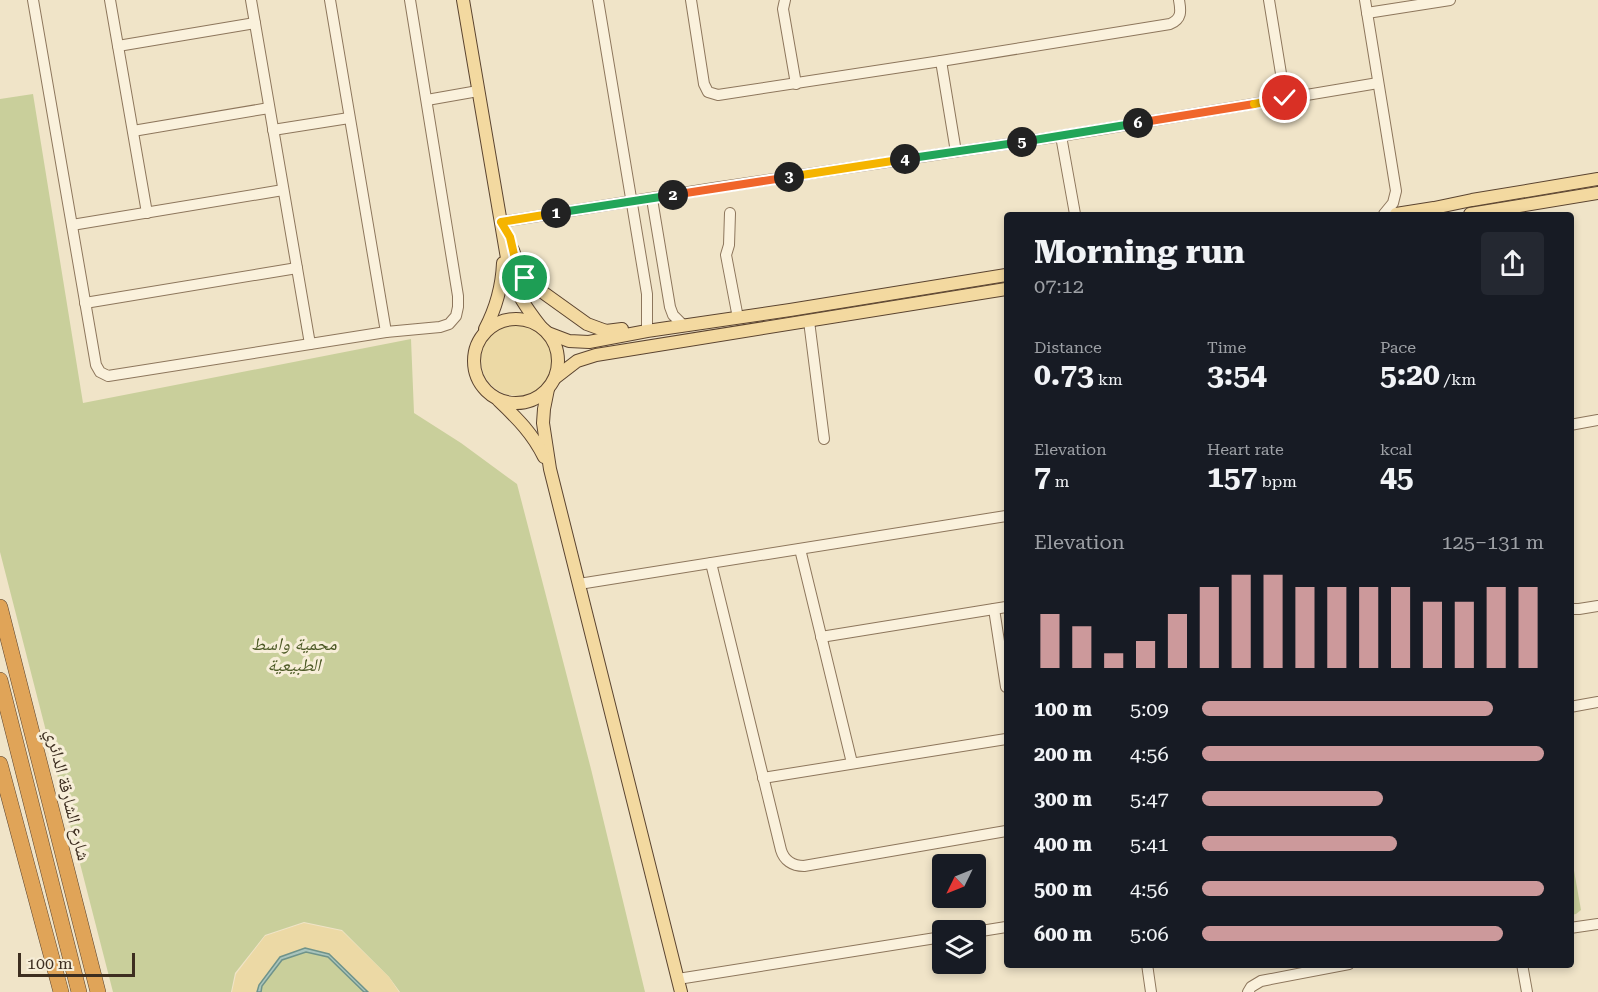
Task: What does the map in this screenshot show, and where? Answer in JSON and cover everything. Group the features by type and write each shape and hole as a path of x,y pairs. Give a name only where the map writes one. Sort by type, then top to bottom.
{"highway":[{"name":"شارع الشارقة الدائري","path":"0,607 98,992"},
{"name":"شارع الشارقة الدائري","path":"0,680 80,992"},
{"path":"0,764 61,992"}],"main road":[{"path":"463,0 501,223 514,285 521,299 555,343 558,355 558,367 544,409 543,423 550,469 679,986"},
{"path":"1415,212 1598,179"},
{"path":"1482,212 1598,193"},
{"path":"501,223 510,237 519,268 534,286 592,327 606,331 628,329 644,331"},
{"path":"505,244 499,297 475,349 473,360 475,371 478,381 485,390 521,422 531,435 550,469"},
{"path":"483,333 501,321 522,319 562,339 582,342 1004,275"},
{"path":"497,399 507,403 530,401 540,396 571,365 589,356 1004,289"},
{"path":"748,331 749,323 776,317 790,310"}],"street":[{"path":"33,0 96,365 100,372 108,376 386,332 440,327 449,324 456,316 458,296 410,0"},
{"path":"110,0 147,213"},
{"path":"251,0 310,344"},
{"path":"330,0 386,332"},
{"path":"598,0 647,294 644,331"},
{"path":"691,0 704,84 708,92 718,95 1170,24 1180,15 1179,0"},
{"path":"785,0 783,9 796,84"},
{"path":"1269,0 1285,98"},
{"path":"1365,0 1396,191 1393,203 1386,212"},
{"path":"1367,13 1450,0"},
{"path":"118,46 255,23"},
{"path":"941,61 956,152"},
{"path":"501,223 714,188 1061,136 1378,83"},
{"path":"427,100 478,92"},
{"path":"133,131 269,108"},
{"path":"273,130 349,118"},
{"path":"1061,136 1075,212"},
{"path":"72,225 283,190"},
{"path":"1396,191 1406,205 1415,212"},
{"path":"652,199 670,310 682,325"},
{"path":"730,213 729,245 726,255 738,318"},
{"path":"634,219 655,216"},
{"path":"85,303 297,268"},
{"path":"809,321 824,439"},
{"path":"1574,424 1598,420"},
{"path":"579,584 1004,516"},
{"path":"800,549 852,764"},
{"path":"711,563 782,854 789,862 799,866 1004,831"},
{"path":"1574,609 1598,606"},
{"path":"821,637 1004,607"},
{"path":"994,609 1004,674"},
{"path":"1574,706 1598,702"},
{"path":"763,778 1004,739"},
{"path":"1574,927 1598,924"},
{"path":"986,930 1004,927"},
{"path":"679,986 932,939"},
{"path":"1148,968 1151,992"},
{"path":"1248,992 1261,981 1327,968"},
{"path":"1523,968 1527,992"}],"green space":[{"name":"محمية واسط الطبيعية","path":"33,94 83,403 411,339 414,413 461,443 517,484 591,769 645,992 400,992 389,977 342,930 304,922 265,935 235,973 231,992 113,992 0,552 0,99"},
{"path":"1574,871 1581,910 1574,914"},
{"path":"306,952 328,957 364,992 261,992 262,986 282,960"}],"sand":[{"path":"517,324 537,330 547,340 553,360 547,380 537,390 517,396 497,390 487,380 481,360 487,340 497,330"},
{"path":"304,923 342,931 389,977 399,992 368,992 329,954 305,948 280,957 259,985 257,992 232,992 236,974 265,936"}],"water":[{"path":"305,948 329,954 368,992 364,992 328,957 306,952 282,960 262,986 261,992 257,992 259,985 280,957"}],"route":[{"path":"525,278 516,263 510,237 501,222 1061,136 1285,98"}]}
